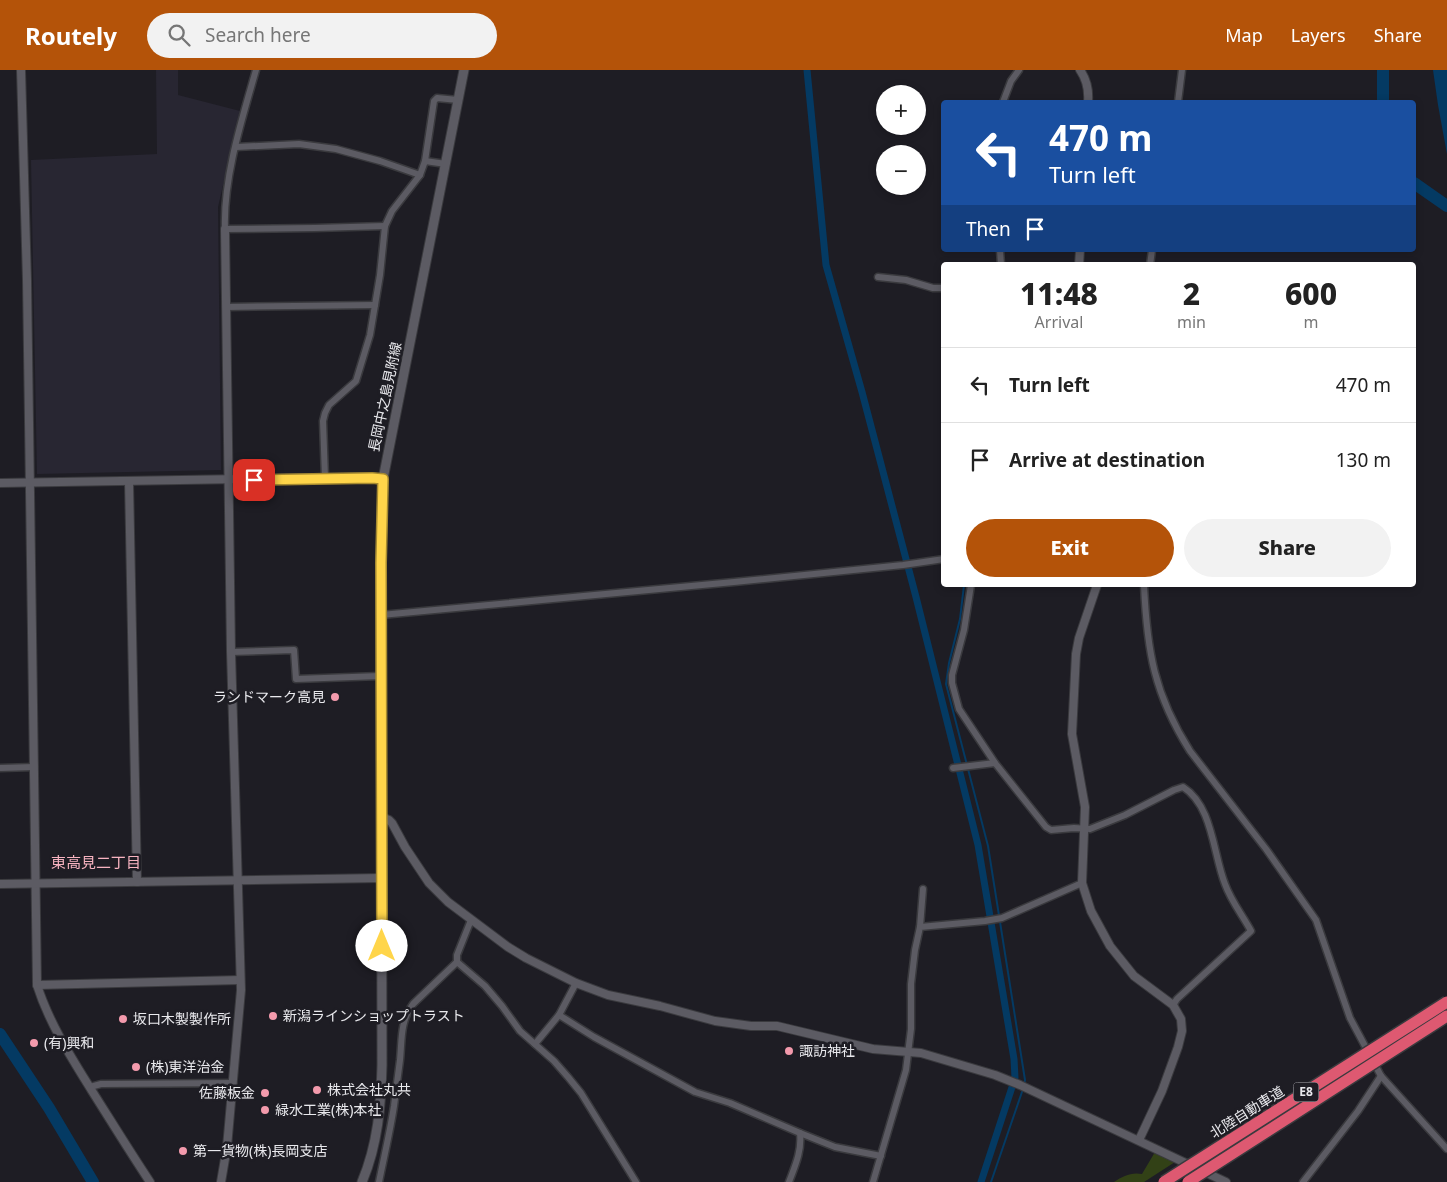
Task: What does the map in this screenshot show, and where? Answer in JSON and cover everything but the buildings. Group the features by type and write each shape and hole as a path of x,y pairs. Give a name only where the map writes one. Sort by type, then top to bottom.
{"highway":[{"name":"北陸自動車道","path":"1164,1182 1447,1002"},
{"name":"北陸自動車道","path":"1188,1182 1447,1016"}],"main road":[{"name":"長岡中之島見附線","path":"365,1181 376,1139 381,1099 382,878 380,676 383,479 464,70"}],"street":[{"path":"22,70 27,271 36,884 35,952 37,985 60,1038 150,1182"},
{"path":"221,1182 227,1147 241,990 231,652 224,216 236,147 256,70"},
{"path":"1004,100 1011,81 1019,70"},
{"path":"1080,70 1088,88 1088,100"},
{"path":"1178,100 1182,70"},
{"path":"325,478 323,421 329,405 356,381 370,335 385,226 392,212 420,175 425,162 434,101 437,98 458,100"},
{"path":"236,147 299,144 336,149 380,161 420,175"},
{"path":"425,162 446,164"},
{"path":"225,229 385,226"},
{"path":"878,277 906,280 933,288 941,288"},
{"path":"226,307 375,305"},
{"path":"0,483 325,478 383,479"},
{"path":"129,482 137,882"},
{"path":"381,615 941,560"},
{"path":"971,587 964,630 952,675 952,683 959,709 995,763 1046,827 1051,830 1084,829 1102,824 1125,816 1174,790 1184,787 1199,804 1206,817 1214,839 1220,870 1226,887 1251,931 1177,999 1174,1005"},
{"path":"1096,587 1079,638 1076,654 1072,734 1085,801 1082,883 1091,911 1110,946 1134,976 1174,1005 1181,1019 1182,1031 1162,1091 1139,1140"},
{"path":"1144,587 1151,659 1160,693 1173,722 1190,751 1266,849 1316,920 1350,1018 1381,1076 1447,1149"},
{"path":"231,652 294,650 296,679 380,676"},
{"path":"953,768 995,763"},
{"path":"0,768 34,767"},
{"path":"381,817 392,823 405,847 429,883 448,902 508,947 576,983 608,995 660,1006 715,1021 731,1024 784,1027 874,1049 921,1053 1020,1085 1226,1182"},
{"path":"0,884 382,878"},
{"path":"920,927 1002,918 1082,883"},
{"path":"875,1182 906,1070 911,1029 911,984 924,889"},
{"path":"379,1182 390,1133 400,1060 402,1028 407,1012 457,962 457,955 471,920"},
{"path":"457,962 484,986 502,1006 520,1031 554,1062 581,1093 636,1182"},
{"path":"37,985 240,980"},
{"path":"535,1044 559,1014 576,983"},
{"path":"559,1014 594,1038 688,1088 730,1103 835,1147 881,1156"},
{"path":"1303,1182 1358,1111 1381,1076"},
{"path":"90,1087 102,1084 233,1083"},
{"path":"789,1182 800,1151 800,1133"}],"shaded area":[{"path":"156,70 178,70 178,95 240,111 218,207 221,470 37,474 31,160 157,154"}],"green space":[{"path":"1155,1152 1175,1162 1144,1182 1114,1182 1127,1175 1142,1174"}],"water":[{"path":"1433,70 1447,70 1447,154 1438,105"}],"waterway":[{"path":"807,70 826,265 862,392 916,597 978,845 1014,1059 1015,1078 981,1182"},
{"path":"1383,70 1383,100"},
{"path":"1416,184 1447,206"},
{"path":"964,587 960,619 946,684 988,846 1025,1080 1024,1085"},
{"path":"0,1034 49,1108 93,1182"},
{"path":"991,1182 1023,1089"}],"place":[{"name":"ランドマーク高見","path":"335,697"},
{"name":"新潟ラインショップトラスト","path":"273,1016"},
{"name":"坂口木製製作所","path":"123,1019"},
{"name":"(有)興和","path":"34,1043"},
{"name":"諏訪神社","path":"789,1051"},
{"name":"(株)東洋治金","path":"136,1067"},
{"name":"株式会社丸共","path":"317,1090"},
{"name":"佐藤板金","path":"265,1093"},
{"name":"緑水工業(株)本社","path":"265,1110"},
{"name":"第一貨物(株)長岡支店","path":"183,1151"}],"district":[{"name":"東高見二丁目","path":"96,863"}],"route":[{"path":"254,480 383,479 380,676 382,946"}]}
